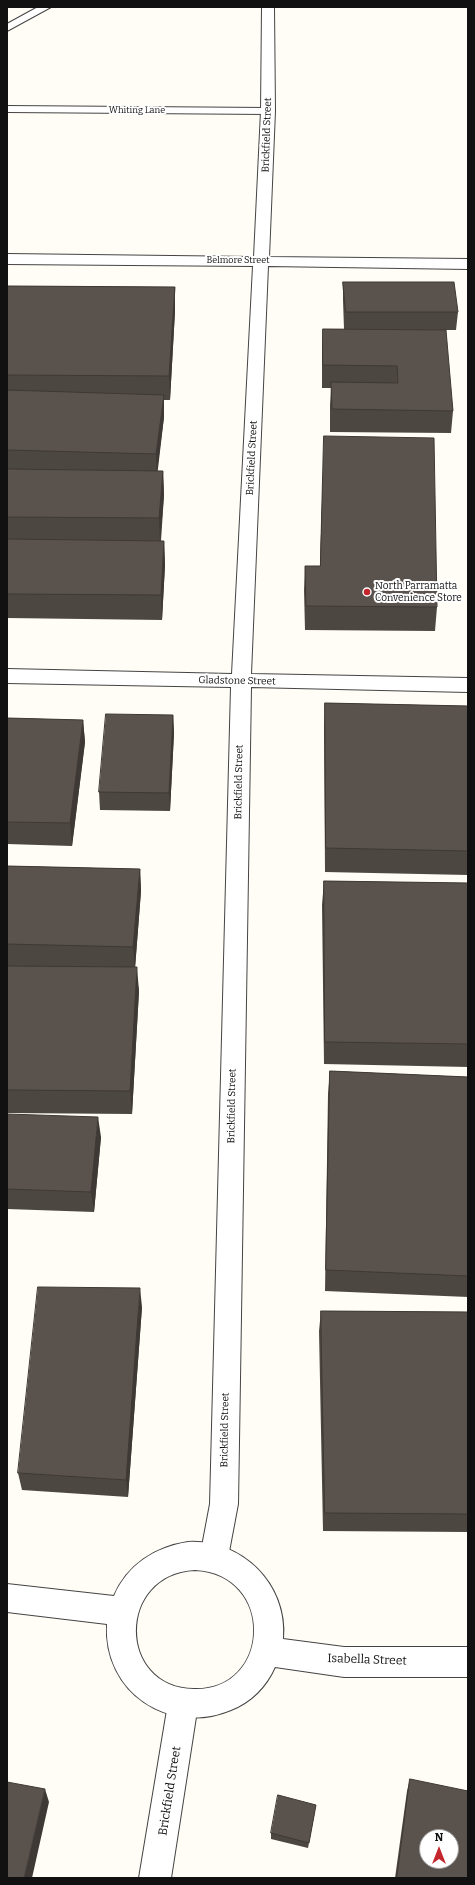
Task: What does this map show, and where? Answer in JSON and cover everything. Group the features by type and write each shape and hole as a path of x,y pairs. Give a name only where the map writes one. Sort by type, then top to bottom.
{"street":[{"name":"Brickfield Street","path":"214,1557 224,1504 241,682 268,111 268,7"},
{"name":"Belmore Street","path":"7,259 261,260 468,264"},
{"name":"Gladstone Street","path":"7,676 241,682 468,684"},
{"path":"191,1555 214,1557 235,1565 253,1581 265,1602 269,1626 266,1651 254,1675 234,1694 210,1703 183,1704 160,1697 139,1681 127,1660 121,1636 123,1611 133,1589 148,1571 168,1560 191,1555"},
{"path":"7,1598 75,1607 123,1611"},
{"name":"Isabella Street","path":"266,1651 344,1662 468,1662"},
{"name":"Brickfield Street","path":"155,1878 183,1704"}],"lane":[{"path":"7,28 46,7"},
{"name":"Whiting Lane","path":"7,109 268,111"}],"building":[{"path":"343,282 454,282 458,312 346,312"},
{"path":"7,286 175,287 169,376 7,375"},
{"path":"323,329 446,330 453,411 332,409 331,382 398,383 397,366 323,365"},
{"path":"7,390 164,395 156,454 7,450"},
{"path":"324,436 434,438 437,607 306,606 305,566 320,566"},
{"path":"7,469 163,471 159,518 7,517"},
{"path":"7,539 164,541 161,595 7,594"},
{"path":"325,703 468,706 468,851 326,848"},
{"path":"106,714 173,715 169,793 99,792"},
{"path":"7,718 83,720 70,823 7,822"},
{"path":"7,866 140,869 133,947 7,944"},
{"path":"324,881 468,883 468,1044 325,1042"},
{"path":"7,966 137,967 130,1091 7,1090"},
{"path":"330,1071 468,1077 468,1276 326,1270"},
{"path":"7,1114 98,1117 91,1192 7,1189"},
{"path":"38,1287 140,1288 126,1480 18,1473"},
{"path":"321,1311 468,1312 468,1514 325,1513"},
{"path":"410,1779 468,1791 468,1878 397,1878"},
{"path":"7,1782 45,1789 24,1878 7,1878"},
{"path":"278,1795 316,1805 309,1843 271,1833"}],"place":[{"name":"North Parramatta Convenience Store","path":"367,592"}]}
